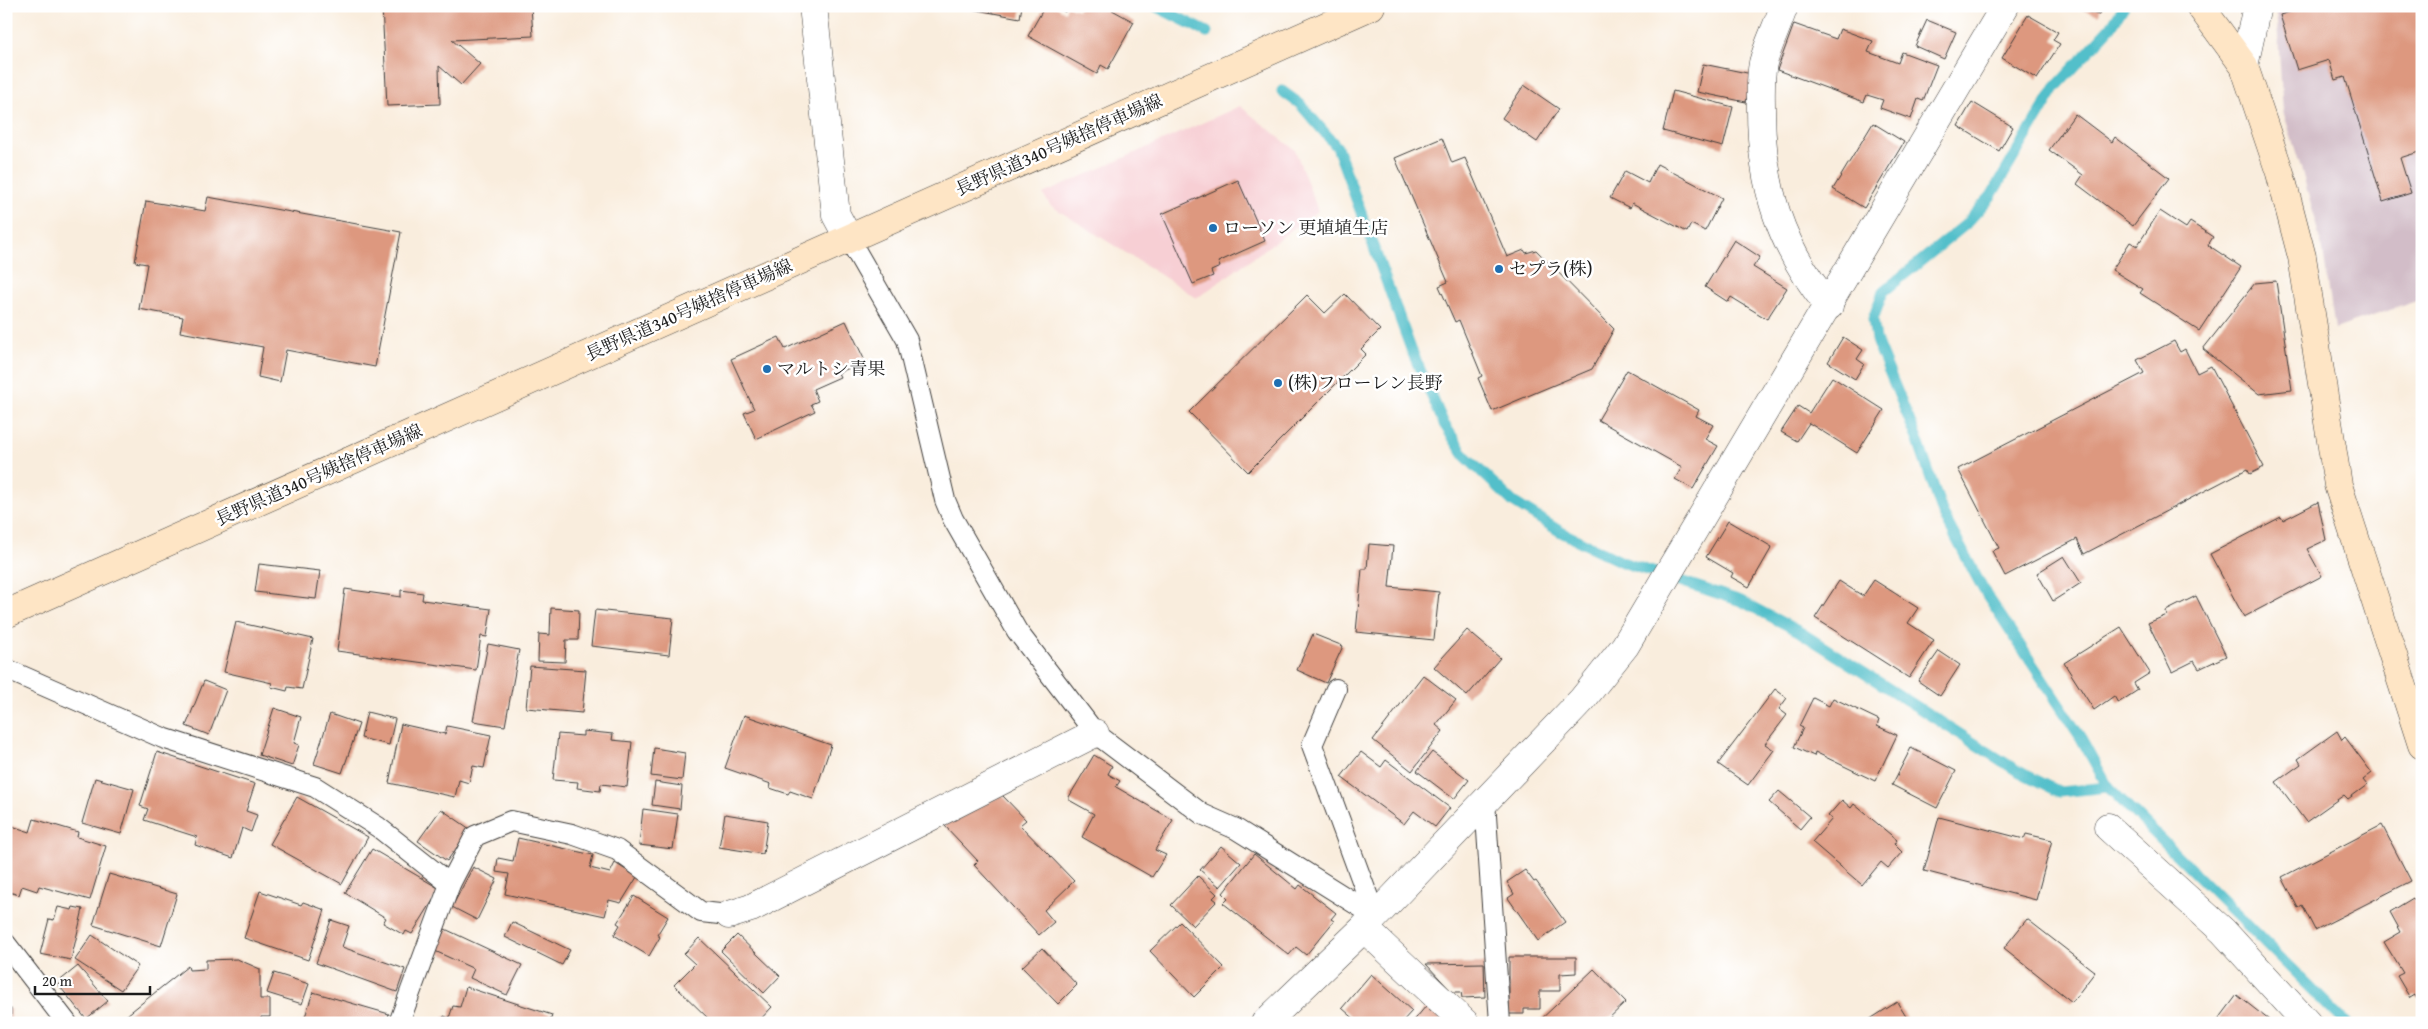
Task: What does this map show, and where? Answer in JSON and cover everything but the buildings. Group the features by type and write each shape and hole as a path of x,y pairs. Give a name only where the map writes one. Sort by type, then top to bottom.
{"main road":[{"name":"長野県道340号姨捨停車場線","path":"6,614 1371,6"},
{"path":"2200,6 2244,66 2280,173 2302,256 2338,485 2422,745"}],"street":[{"path":"813,6 836,215 849,239"},
{"path":"1784,6 1763,64 1761,142 1770,196 1787,242 1814,288 1829,306"},
{"path":"1264,1023 1369,922 1582,700 1625,646 2006,6"},
{"path":"2244,66 2257,6"},
{"path":"729,915 750,908 1095,733"},
{"path":"2108,826 2222,931 2307,1023"},
{"path":"1369,922 1465,1023"}],"lane":[{"path":"849,239 907,340 945,500 953,519 1017,631 1095,733 1202,814 1236,829 1369,922"},
{"path":"6,669 163,738 314,787 378,827 450,884"},
{"path":"1336,690 1312,745 1369,922"},
{"path":"1485,801 1500,1023"},
{"path":"399,1023 450,884 475,836 511,821 572,834 617,850 701,912 729,915"},
{"path":"6,944 67,1023"}],"shaded area":[{"path":"2276,6 2422,6 2422,299 2335,329 2323,251 2302,171 2283,111"},
{"path":"1240,106 1295,150 1318,211 1197,298 1050,205 1043,194"}],"waterway":[{"path":"1155,6 1207,32"},
{"path":"2124,6 2111,27 2055,88 1991,196 1965,225 1883,292 1873,319 1876,340 1918,441 1943,514 1983,589 2081,738 2108,787 2346,1023"},
{"path":"1282,91 1300,104 1337,147 1411,349 1444,424 1465,456 1513,502 1561,532 1622,562 1741,601 1800,632 2016,770 2060,792 2108,787"}],"place":[{"name":"ローソン 更埴埴生店","path":"1213,228"},
{"name":"セプラ(株)","path":"1499,269"},
{"name":"マルトシ青果","path":"767,369"},
{"name":"(株)フローレン長野","path":"1278,383"}]}
